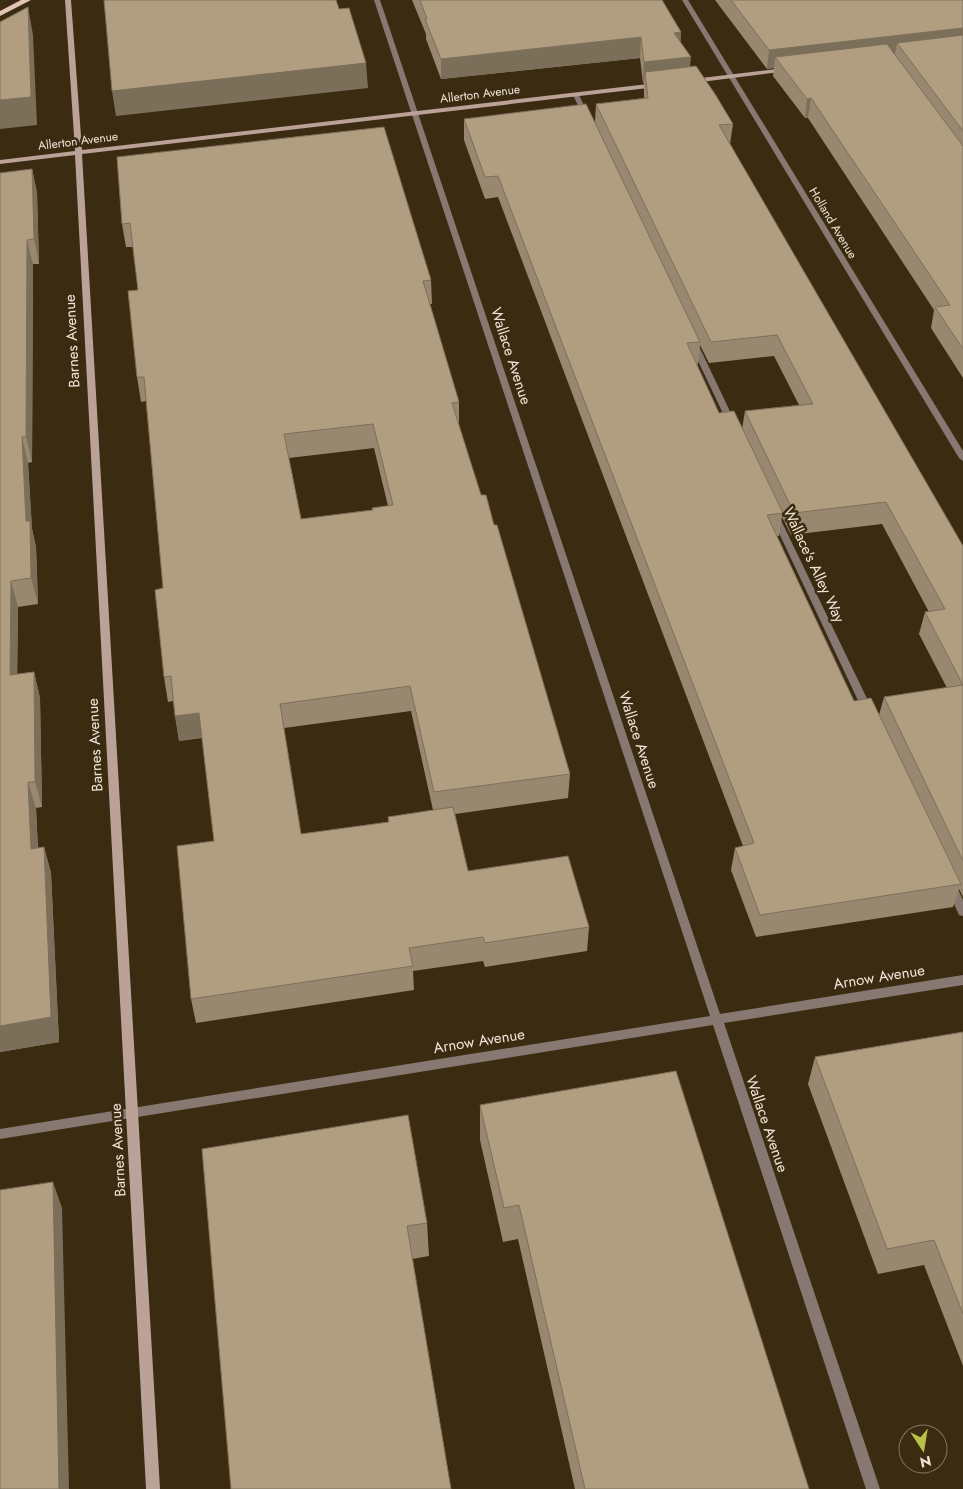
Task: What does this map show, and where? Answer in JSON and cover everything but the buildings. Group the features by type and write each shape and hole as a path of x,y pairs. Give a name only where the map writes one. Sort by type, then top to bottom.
{"main road":[{"path":"0,14 27,0"}],"street":[{"name":"Barnes Avenue","path":"68,0 153,1489"},
{"name":"Wallace Avenue","path":"377,0 873,1489"},
{"name":"Holland Avenue","path":"685,0 963,458"},
{"path":"682,82 797,69"},
{"name":"Allerton Avenue","path":"0,162 663,85"},
{"path":"576,95 589,122"},
{"path":"691,337 738,436"},
{"name":"Wallace's Alley Way","path":"772,508 874,723"},
{"path":"946,876 963,912"},
{"name":"Arnow Avenue","path":"0,1134 963,980"}]}
